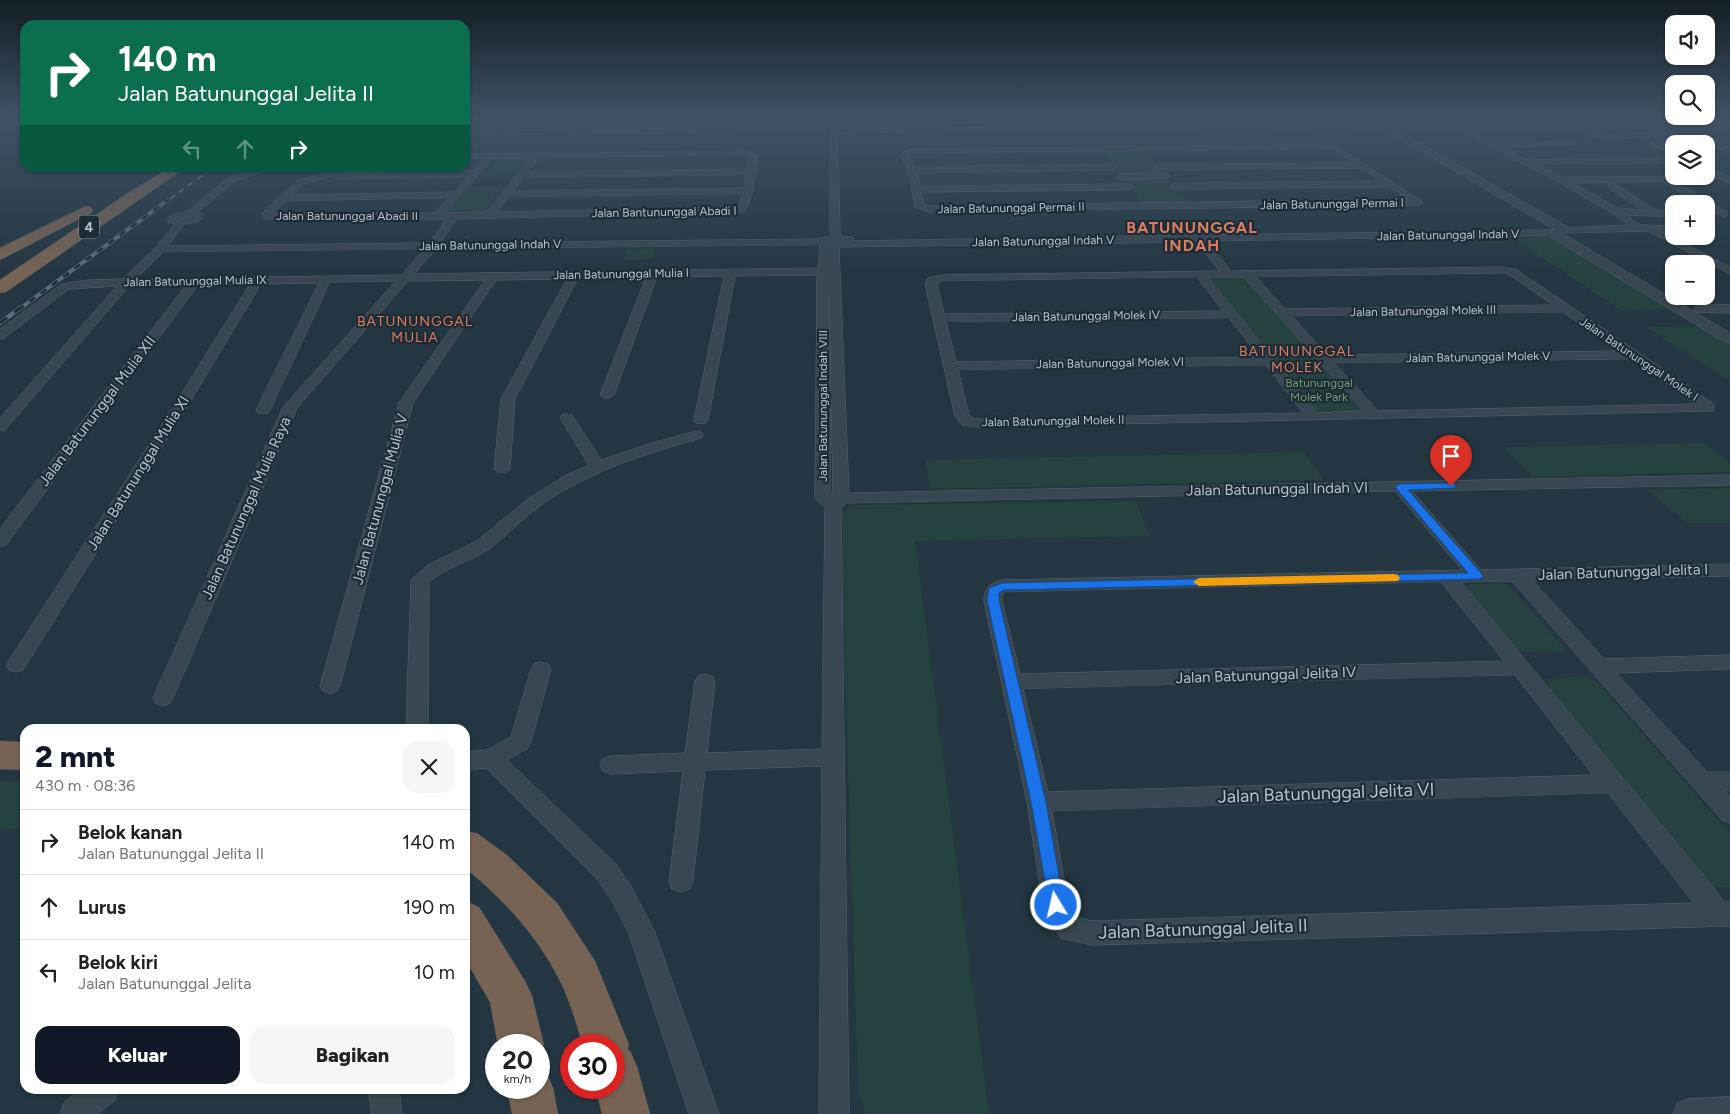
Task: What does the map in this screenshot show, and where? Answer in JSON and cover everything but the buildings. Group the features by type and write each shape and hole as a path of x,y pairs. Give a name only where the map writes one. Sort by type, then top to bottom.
{"highway":[{"name":"4","path":"0,271 122,190 153,172"},
{"name":"4","path":"0,288 130,198 172,172"},
{"path":"0,255 122,190"},
{"path":"470,850 494,868 543,916 580,976 602,1034"},
{"path":"470,928 510,996 519,1034"},
{"path":"622,1099 626,1114"}],"street":[{"path":"438,216 480,168"},
{"path":"438,216 490,215 527,168"},
{"name":"Jalan Bantununggal Abadi I","path":"490,215 742,210 748,191 752,168"},
{"name":"Jalan Batununggal Indah VIII","path":"831,168 828,242 834,757 834,1114"},
{"path":"912,170 1047,168"},
{"path":"1114,168 1136,196"},
{"path":"1159,168 1193,205"},
{"name":"Jalan Batununggal Permai I","path":"1193,205 1418,202 1367,168"},
{"path":"1450,168 1557,231 1730,339"},
{"path":"1539,168 1616,211 1642,228 1730,271"},
{"name":"Jalan Batununggal Permai II","path":"912,170 920,207 928,209 1136,196"},
{"path":"0,427 126,282 160,249 181,222 171,220 178,216 190,214 232,179 256,172"},
{"name":"Jalan Batununggal Abadi II","path":"338,172 300,183 266,214 267,216 438,216"},
{"path":"521,175 751,172"},
{"path":"1715,173 1730,181"},
{"path":"324,176 475,174"},
{"path":"1120,177 1166,176"},
{"path":"1562,180 1664,179 1724,214"},
{"path":"1175,186 1391,184"},
{"path":"1612,186 1654,213"},
{"path":"917,189 1136,196 1193,205"},
{"path":"506,194 748,191"},
{"path":"285,198 457,195"},
{"path":"1594,211 1665,214"},
{"path":"434,246 447,240 468,215"},
{"path":"434,246 436,240 455,216"},
{"path":"1715,218 1730,226"},
{"name":"Jalan Batununggal Indah V","path":"160,249 1191,237 1557,231 1615,226 1665,231"},
{"path":"1557,231 1665,289"},
{"path":"1191,237 1223,274"},
{"path":"1688,245 1698,254"},
{"name":"Jalan Batununggal Mulia Raya","path":"163,698 290,407 434,246"},
{"name":"Jalan Batununggal Molek I","path":"1200,274 1502,270 1520,276 1708,408 1374,415"},
{"name":"Jalan Batununggal Mulia I","path":"407,277 829,271"},
{"path":"417,724 420,580 428,572 484,545 534,502 558,486 597,466 699,427 730,273"},
{"path":"607,394 653,274"},
{"path":"1200,274 1314,417"},
{"name":"Jalan Batununggal Molek II","path":"1200,274 942,278 932,280 930,284 962,416 973,423 1374,415"},
{"path":"1246,274 1374,415"},
{"path":"502,469 508,399 574,275"},
{"name":"Jalan Batununggal Mulia V","path":"330,686 406,403 493,276"},
{"name":"Jalan Batununggal Mulia IX","path":"0,335 66,286 88,283 407,277"},
{"path":"263,410 327,278"},
{"name":"Jalan Batununggal Mulia XI","path":"16,666 167,428 258,280"},
{"name":"Jalan Batununggal Mulia XII","path":"0,541 195,281"},
{"path":"1693,305 1730,327"},
{"name":"Jalan Batununggal Molek III","path":"1282,313 1565,308"},
{"path":"1700,309 1730,309"},
{"name":"Jalan Batununggal Molek IV","path":"939,318 1233,314"},
{"name":"Jalan Batununggal Molek V","path":"1324,359 1633,355"},
{"name":"Jalan Batununggal Molek VI","path":"950,366 1270,361"},
{"path":"567,418 597,466"},
{"name":"Jalan Batununggal Indah VI","path":"832,501 1730,480"},
{"path":"1406,487 1482,576"},
{"name":"Jalan Batununggal Jelita I","path":"1447,577 1730,570"},
{"path":"1517,575 1730,813"},
{"path":"1447,577 1614,784 1724,914"},
{"name":"Jalan Batununggal Jelita II","path":"1447,577 1002,586 993,591 993,600 1039,802 1056,905 1070,929 1092,933 1724,914"},
{"path":"1598,666 1730,662"},
{"name":"Jalan Batununggal Jelita IV","path":"1012,682 1520,668"},
{"path":"470,761 492,759 520,742 541,669"},
{"path":"681,881 705,681"},
{"path":"611,765 834,757"},
{"path":"492,759 606,872 621,893 641,930 704,1114"},
{"path":"1702,782 1730,781"},
{"name":"Jalan Batununggal Jelita VI","path":"1039,802 1614,784"},
{"path":"76,1114 98,1094"},
{"path":"385,1094 387,1114"},
{"path":"1688,1114 1730,1112"}],"green space":[{"path":"490,168 517,168 509,178 481,178"},
{"path":"1114,168 1158,168 1191,206 1145,206"},
{"path":"496,185 502,187 485,209 475,212 448,210 468,188"},
{"path":"1540,235 1552,238 1670,309 1621,310 1509,236"},
{"path":"655,248 652,259 623,260 627,249"},
{"name":"Batununggal Molek Park","path":"1245,278 1363,413 1316,415 1208,279"},
{"path":"1698,326 1730,346 1730,381 1646,327"},
{"path":"1703,443 1730,463 1730,472 1533,477 1504,447"},
{"path":"1304,452 1324,480 930,489 925,460"},
{"path":"1730,488 1730,523 1688,523 1647,490"},
{"path":"1136,501 1150,536 915,541 989,1114 865,1114 858,1091 840,515 849,507 861,505"},
{"path":"1470,584 1506,584 1511,588 1565,649 1564,652 1517,651 1465,586"},
{"path":"1584,676 1597,682 1730,834 1730,888 1712,886 1548,688 1546,679"},
{"path":"0,781 20,782 20,828 0,830"}],"railway":[{"path":"166,202 207,172"},
{"path":"18,310 168,200"},
{"path":"0,323 20,308"}],"slow traffic":[{"path":"1199,582 1394,578"}],"district":[{"name":"BATUNUNGGAL INDAH","path":"1192,236"},
{"name":"BATUNUNGGAL MULIA","path":"415,330"},
{"name":"BATUNUNGGAL MOLEK","path":"1297,360"}],"route":[{"path":"1056,905 1039,802 993,600 993,591 1002,586 1477,576 1400,487 1451,486"}]}
